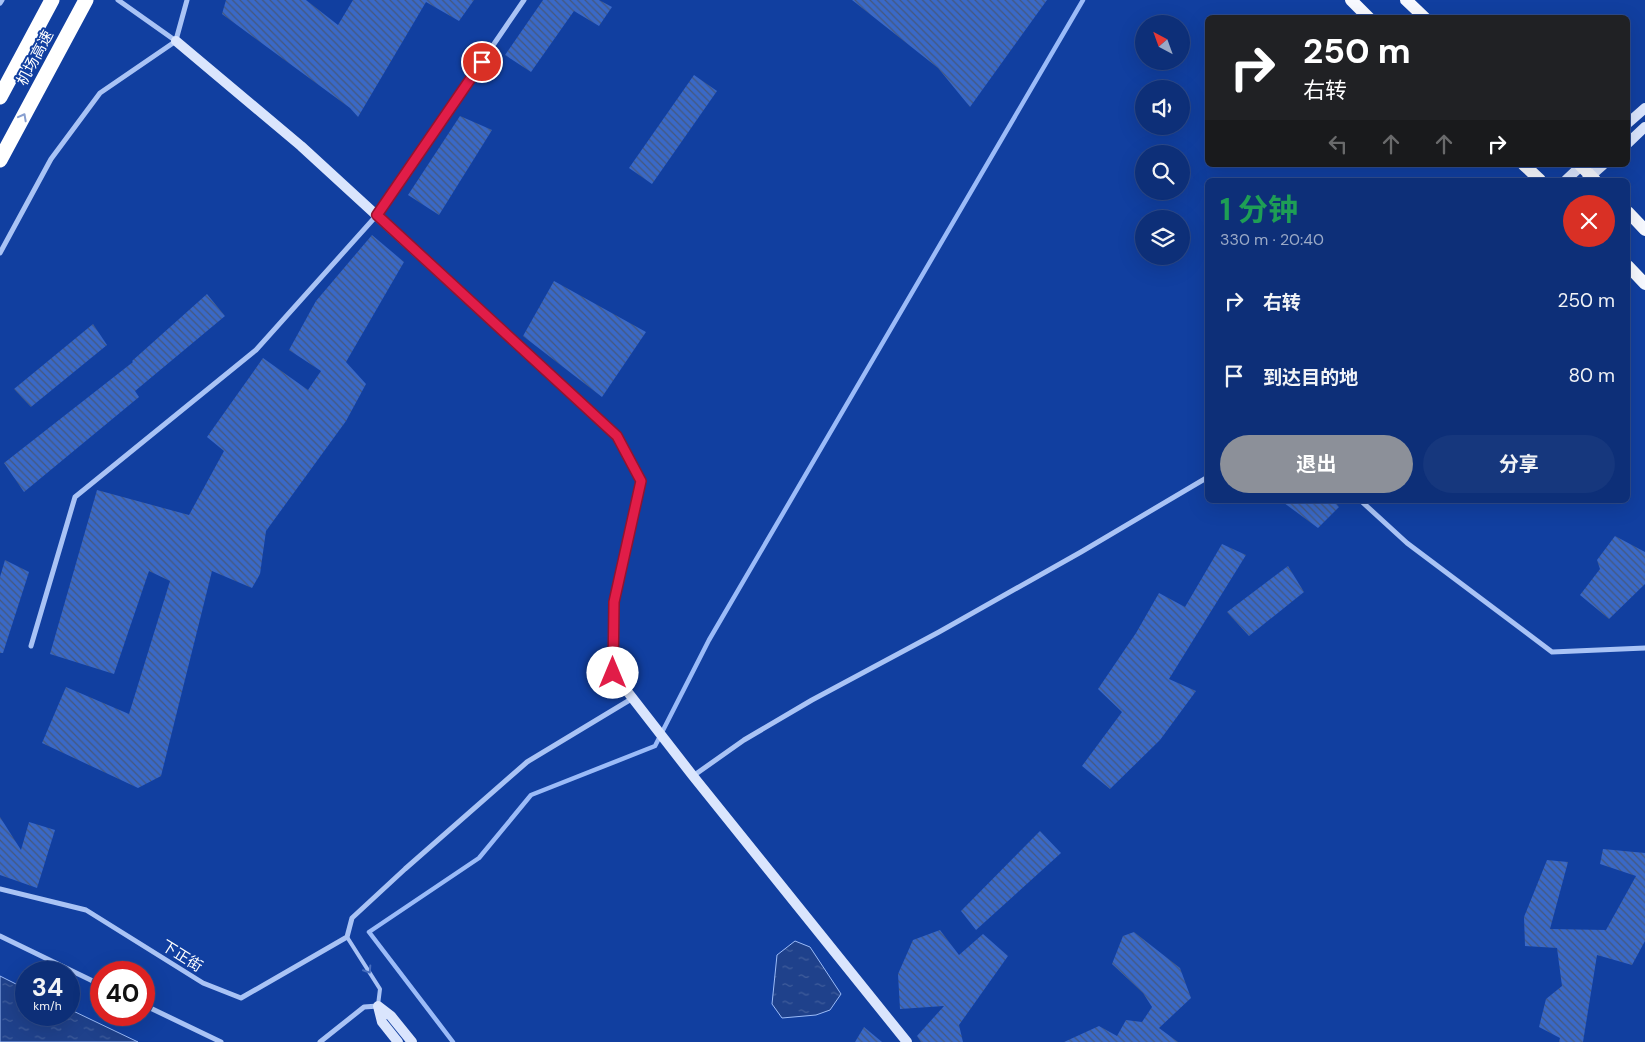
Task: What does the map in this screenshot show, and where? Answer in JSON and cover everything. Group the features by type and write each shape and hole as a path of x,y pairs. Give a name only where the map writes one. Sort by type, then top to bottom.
{"highway":[{"name":"机场高速","path":"0,97 52,0"},
{"name":"机场高速","path":"0,160 86,0"}],"main road":[{"path":"1351,0 1366,15"},
{"path":"1406,0 1422,15"},
{"path":"1526,167 1538,178"},
{"path":"1582,167 1590,178"},
{"path":"1630,214 1645,230"},
{"path":"1630,268 1645,284"}],"street":[{"path":"0,4 2,0"},
{"path":"118,0 176,41 300,146 617,436 641,481 614,602 613,673 693,776 907,1042"},
{"path":"0,253 51,159 100,93 176,41 187,0"},
{"path":"31,646 75,496 256,350 377,215 524,0"},
{"path":"1630,122 1645,108"},
{"path":"1630,141 1645,127"},
{"path":"1568,178 1579,167"},
{"path":"1592,178 1601,167"},
{"path":"693,776 744,740 812,700 939,632 1081,552 1205,479"},
{"path":"1363,503 1407,543 1552,652 1645,648"},
{"path":"346,937 352,918 527,762 632,698"},
{"name":"下正街","path":"0,889 86,910 203,983 241,998 346,937"},
{"path":"0,936 90,980"},
{"path":"320,1042 364,1007 378,1006 391,1016 412,1042"},
{"path":"378,1006 382,1022 398,1042"},
{"path":"155,1010 221,1042"}],"lane":[{"path":"346,937 380,989 378,1006"}],"water":[{"path":"795,941 810,947 841,994 830,1010 816,1015 782,1018 772,1004 777,955"},
{"path":"0,976 15,984 15,1026 80,1026 80,1014 90,1019 90,1026 105,1026 138,1042 0,1042"}],"building":[{"path":"226,0 306,0 338,25 353,0 474,0 459,21 426,2 358,117 350,108 222,14"},
{"path":"543,0 599,0 612,7 599,26 574,11 531,72 505,55"},
{"path":"852,0 1047,0 970,107 938,68"},
{"path":"694,75 717,91 652,184 629,168"},
{"path":"460,116 492,130 439,215 408,195"},
{"path":"372,235 404,262 346,362 366,384 346,421 266,531 260,574 252,588 212,571 161,776 138,788 42,743 66,687 129,714 170,581 149,571 114,674 50,654 97,490 189,515 224,451 207,437 263,358 308,390 321,371 289,350 316,301"},
{"path":"554,281 646,332 602,397 523,336"},
{"path":"207,294 225,316 135,391 139,397 24,492 4,463 133,362"},
{"path":"93,324 107,345 31,407 14,389"},
{"path":"1284,503 1336,503 1339,507 1318,528"},
{"path":"1615,536 1645,552 1645,584 1609,619 1580,595 1600,569 1597,560"},
{"path":"1222,544 1246,555 1169,679 1196,691 1160,740 1110,789 1082,766 1122,712 1098,689 1136,633 1159,593 1185,607"},
{"path":"5,560 29,572 3,653 0,653 0,577"},
{"path":"1288,566 1304,592 1249,636 1227,612"},
{"path":"0,817 21,850 29,822 55,830 37,888 0,875"},
{"path":"1040,831 1061,853 976,930 961,911"},
{"path":"1603,849 1645,853 1645,941 1632,965 1597,955 1583,1042 1559,1042 1560,1038 1539,1027 1546,999 1562,986 1557,948 1525,946 1524,917 1547,860 1568,862 1550,929 1606,930 1636,876 1600,864"},
{"path":"940,930 959,955 983,934 1008,956 959,1025 963,1042 921,1042 917,1036 944,1006 900,1009 898,974 913,940"},
{"path":"1134,932 1180,968 1191,998 1159,1028 1178,1042 1064,1042 1099,1026 1117,1036 1126,1020 1142,1022 1152,1007 1143,993 1112,964 1123,936"},
{"path":"864,1027 882,1042 855,1042"}],"waterway":[{"path":"453,1042 369,932 479,858 531,795 655,746 709,640 1083,0"}],"route":[{"path":"482,62 377,215 617,436 641,481 614,602 613,673"}]}
